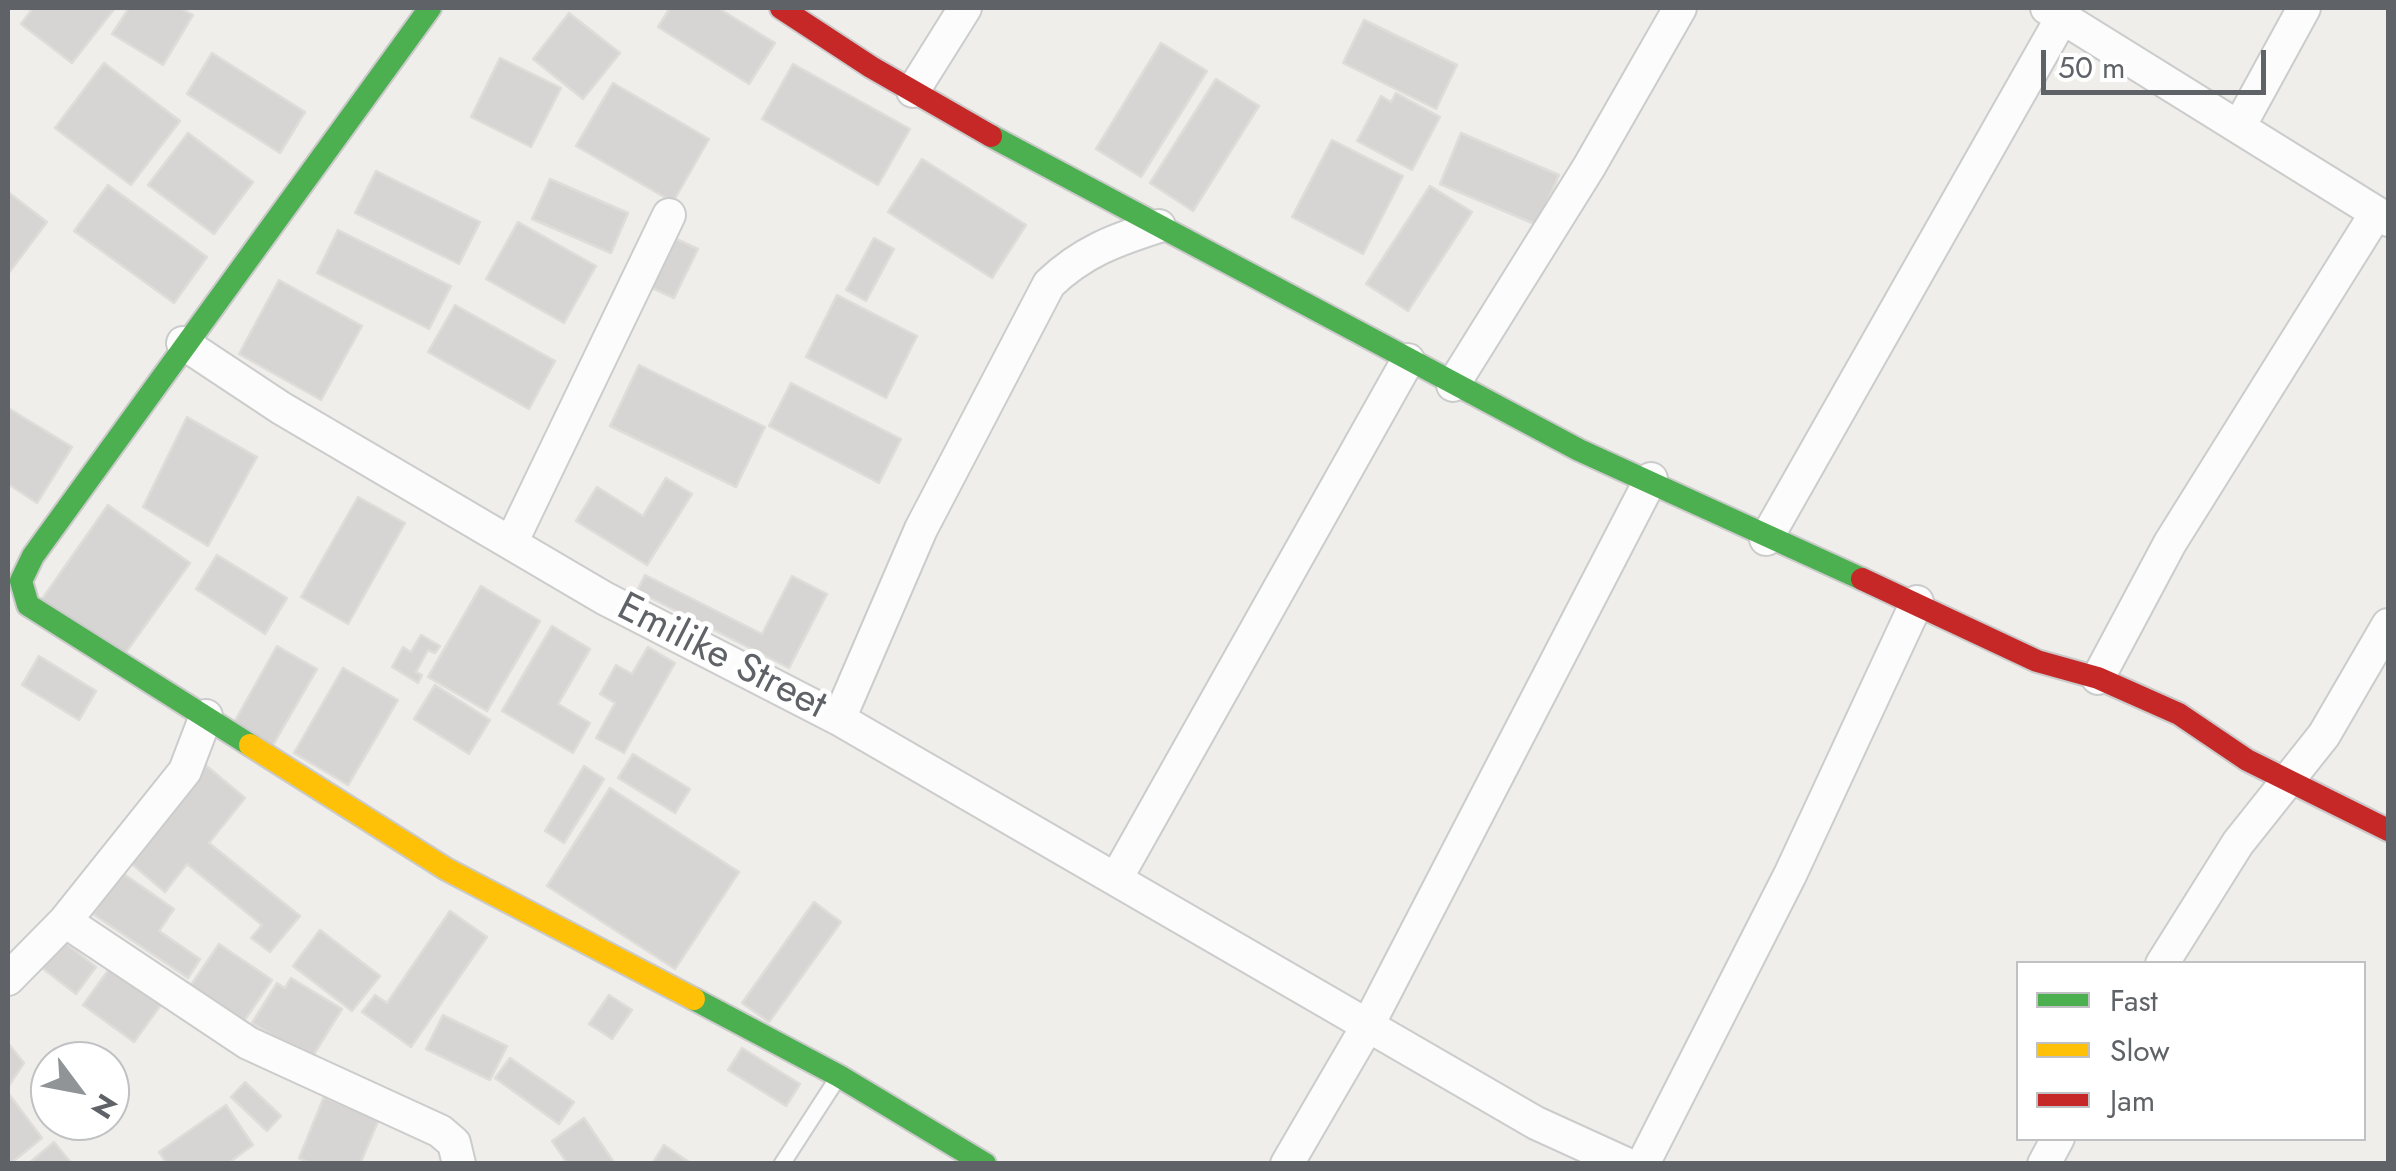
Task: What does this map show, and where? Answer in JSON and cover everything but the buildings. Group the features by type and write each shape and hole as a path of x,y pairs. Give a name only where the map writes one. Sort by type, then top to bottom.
{"street":[{"path":"430,8 33,556 21,581 28,605 446,868 839,1076 984,1164"},
{"path":"781,8 912,91 1059,175 1579,450 1651,479 1766,539 1917,602 2037,661 2098,678 2178,714 2247,760 2388,830"},
{"path":"912,91 965,8"},
{"path":"1453,385 1588,167 1680,8"},
{"path":"2240,125 2304,8"},
{"path":"1766,539 2055,12 2382,218 2170,543 2098,678"},
{"path":"512,542 669,215"},
{"name":"Emilike Street","path":"183,344 348,449 664,631 839,720 920,530 1049,284 1076,258 1109,242 1159,226"},
{"path":"1118,878 1408,360"},
{"path":"1286,1164 1368,1025 1651,479"},
{"path":"1643,1164 1790,876 1917,602"},
{"path":"2164,961 2220,870 2324,734 2388,625"},
{"path":"8,979 65,921 185,771 206,716"},
{"path":"839,720 1536,1123 1626,1164"},
{"path":"65,921 248,1042 440,1131 454,1143 459,1164"},
{"path":"2044,1164 2056,1141"}],"lane":[{"path":"782,1164 839,1076"}],"traffic: fast":[{"path":"250,745 28,605 21,581 33,556 430,8"},
{"path":"991,136 1579,450 1862,579"},
{"path":"694,999 839,1076 985,1164"}],"traffic: slow":[{"path":"250,745 446,869 694,999"}],"traffic: jam":[{"path":"781,8 871,67 991,136"},
{"path":"1862,579 2037,661 2098,678 2179,714 2247,760 2388,830"}]}
